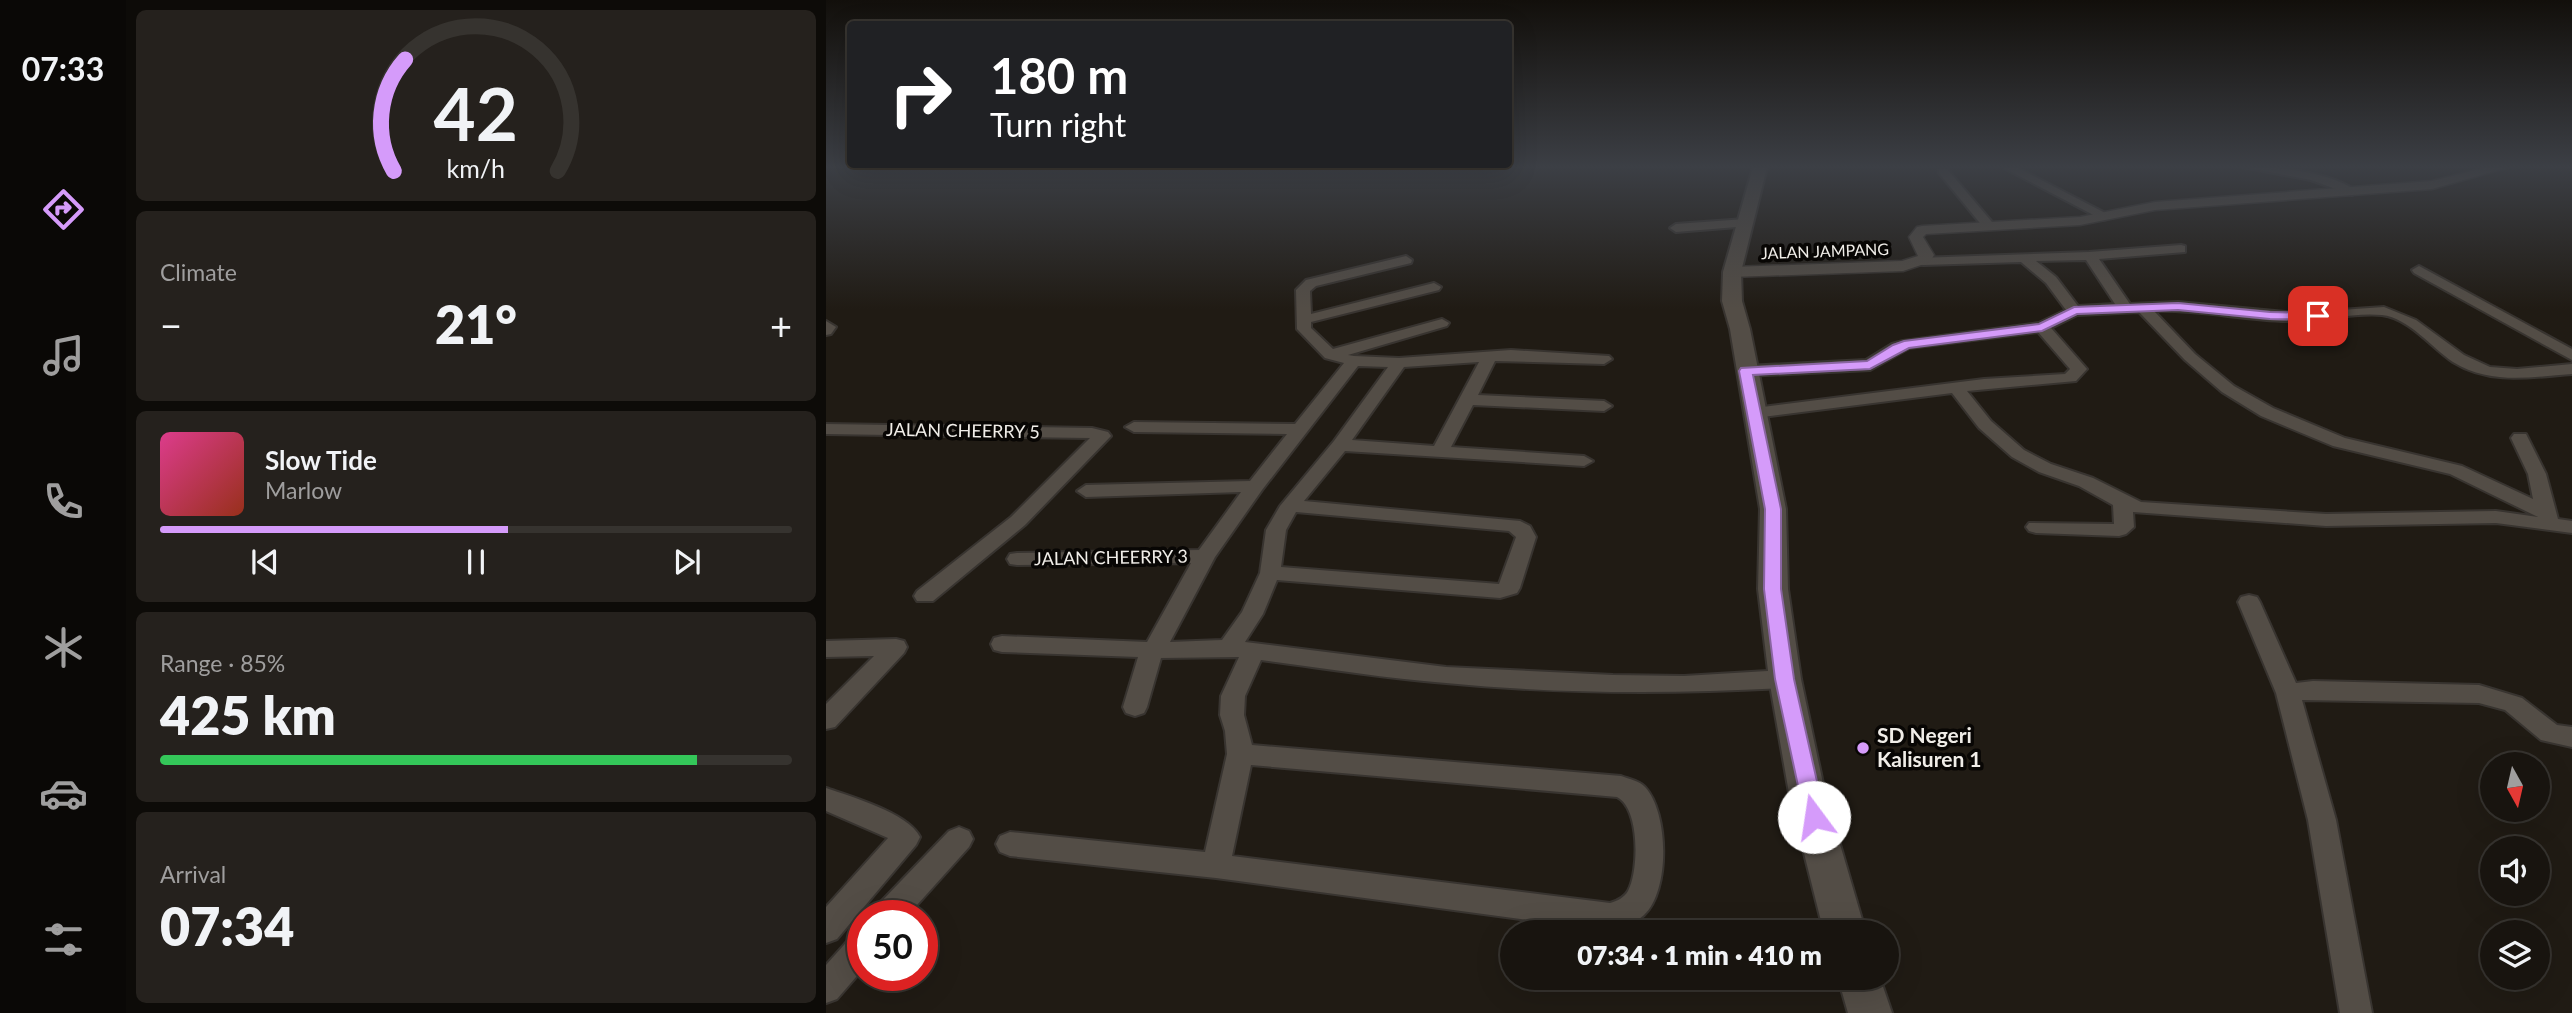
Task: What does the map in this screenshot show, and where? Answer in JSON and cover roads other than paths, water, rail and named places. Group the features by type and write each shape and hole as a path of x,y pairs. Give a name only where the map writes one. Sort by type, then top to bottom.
{"main road":[{"path":"1747,214 1732,272 1732,302 1740,329 1773,509 1773,589 1785,679 1807,793 1841,920"},
{"path":"1863,990 1870,1013"}],"street":[{"path":"1978,214 1987,225"},
{"path":"2102,214 2107,217"},
{"path":"2119,214 2080,221 1919,231 1916,237 1926,255 1923,261 2089,256 2182,249"},
{"path":"1676,228 1745,223"},
{"path":"2089,256 2101,267 2114,293 2228,389 2267,412 2339,442 2456,470 2547,518 2572,527"},
{"path":"2024,258 2051,280 2074,311"},
{"path":"1406,260 1308,284 1301,295 1304,329 1330,355 1354,361 1399,363 1511,355 1604,359"},
{"name":"JALAN JAMPANG","path":"1732,272 1892,267 1923,261"},
{"path":"2419,270 2572,355"},
{"path":"1303,320 1434,287"},
{"path":"1746,371 1870,365 1897,347 1908,344 2042,327 2074,311 2178,306 2296,317 2384,310 2396,315 2458,358 2484,371 2572,369"},
{"path":"1330,355 1442,324"},
{"path":"826,325 829,327 826,331"},
{"path":"1755,413 2015,381 2070,378 2076,375 2080,369 2042,327"},
{"path":"1440,452 1489,358"},
{"path":"1135,707 1154,650 1205,556 1255,486 1354,361"},
{"path":"1228,648 1252,614 1270,573 1276,530 1290,506 1399,363"},
{"path":"1957,389 1983,425 2020,454 2045,468 2089,483 2123,504 2157,511 2326,520 2547,518"},
{"path":"1469,400 1604,406"},
{"path":"1134,427 1299,429"},
{"name":"JALAN CHEERRY 5","path":"826,429 1099,434"},
{"path":"925,596 1018,521 1101,436 1099,434"},
{"path":"2520,438 2537,474 2547,518"},
{"path":"1339,445 1584,461"},
{"path":"1086,491 1255,486"},
{"path":"2036,527 2119,530 2124,527 2123,504"},
{"path":"1270,573 1500,591 1509,587 1526,537 1523,530 1513,525 1290,506"},
{"name":"JALAN CHEERRY 3","path":"1017,559 1205,556"},
{"path":"2249,602 2288,694 2322,820 2356,1013"},
{"path":"1002,644 1154,650 1228,648 1446,675 1613,684 1684,685 1785,679"},
{"path":"826,649 896,647 826,720"},
{"path":"1216,866 1240,754 1233,715 1233,696 1254,651"},
{"path":"2288,694 2313,690 2479,694 2513,704 2550,733 2572,737"},
{"path":"1010,844 1216,866 1610,917 1636,904 1646,888 1649,839 1642,804 1634,793 1621,788 1240,754"},
{"path":"826,799 894,827 906,837 826,929"},
{"path":"903,900 959,839"},
{"path":"826,988 847,964"}],"place":[{"name":"SD Negeri Kalisuren 1","path":"1863,748"}]}
